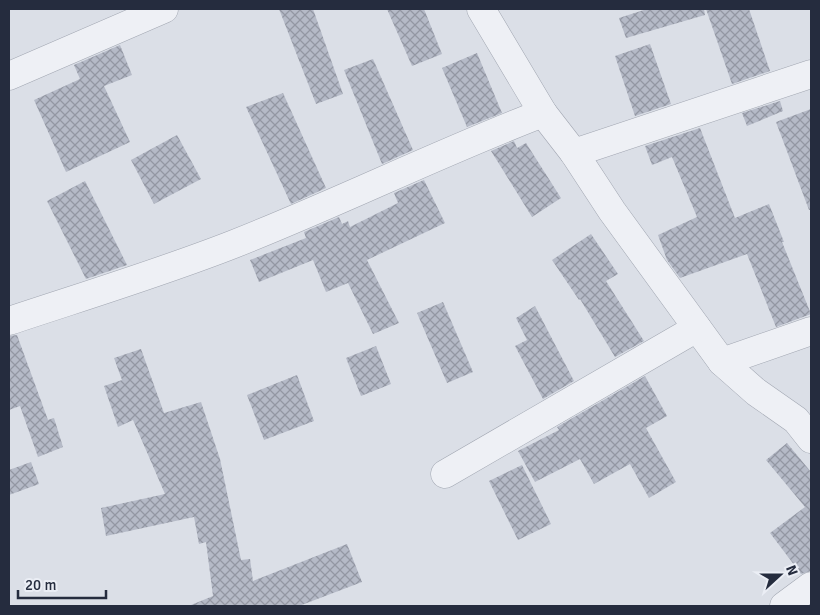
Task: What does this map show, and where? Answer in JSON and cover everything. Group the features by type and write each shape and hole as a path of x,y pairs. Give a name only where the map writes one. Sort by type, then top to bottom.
{"street":[{"path":"9,76 164,9"},
{"path":"481,9 543,112 574,153 612,211 722,362 756,392 796,420 811,439"},
{"path":"574,153 811,74"},
{"path":"9,320 136,280 234,244 497,130 543,112"},
{"path":"444,474 697,328"},
{"path":"722,362 811,332"},
{"path":"784,606 811,586"}],"building":[{"path":"279,9 313,9 343,94 316,104"},
{"path":"387,9 424,9 442,54 412,66"},
{"path":"647,9 704,9 705,15 626,38 619,18"},
{"path":"706,9 749,9 770,71 732,84"},
{"path":"650,44 671,104 635,116 615,56"},
{"path":"120,45 132,75 104,86 130,142 66,172 34,100 80,79 74,65"},
{"path":"477,53 502,113 467,127 442,68"},
{"path":"373,59 413,150 382,164 344,70"},
{"path":"283,93 326,188 291,204 246,107"},
{"path":"780,101 783,111 747,126 742,113"},
{"path":"811,109 811,210 809,210 776,122"},
{"path":"700,128 735,218 769,204 811,314 776,327 747,254 680,278 667,260 658,235 697,217 672,157 652,165 645,146"},
{"path":"177,135 201,179 154,204 131,160"},
{"path":"514,141 517,148 526,143 561,198 532,217 491,151"},
{"path":"424,180 445,223 367,260 399,323 373,334 348,283 326,292 313,260 259,282 250,260 306,238 304,232 339,217 342,224 348,221 350,227 398,203 394,193"},
{"path":"85,181 127,265 86,279 47,201"},
{"path":"591,234 618,274 606,281 644,341 615,357 580,299 552,260"},
{"path":"443,302 473,372 447,383 417,313"},
{"path":"535,306 574,381 543,399 515,346 527,340 516,318"},
{"path":"17,335 48,420 54,418 63,447 38,457 20,406 9,410 9,336"},
{"path":"376,346 391,384 361,396 346,358"},
{"path":"141,349 164,413 201,402 220,459 241,560 250,559 253,581 347,544 362,582 299,606 191,606 213,596 206,542 199,544 194,517 106,536 101,508 165,494 133,420 118,427 104,386 122,380 114,358"},
{"path":"297,375 314,421 264,440 247,395"},
{"path":"645,376 667,416 646,428 676,482 649,498 630,464 594,484 580,459 535,482 518,451 559,430 557,427"},
{"path":"787,443 811,472 811,571 801,574 770,533 805,507 766,460"},
{"path":"31,462 39,484 9,495 9,470"},
{"path":"522,465 551,524 518,540 489,481"}]}
